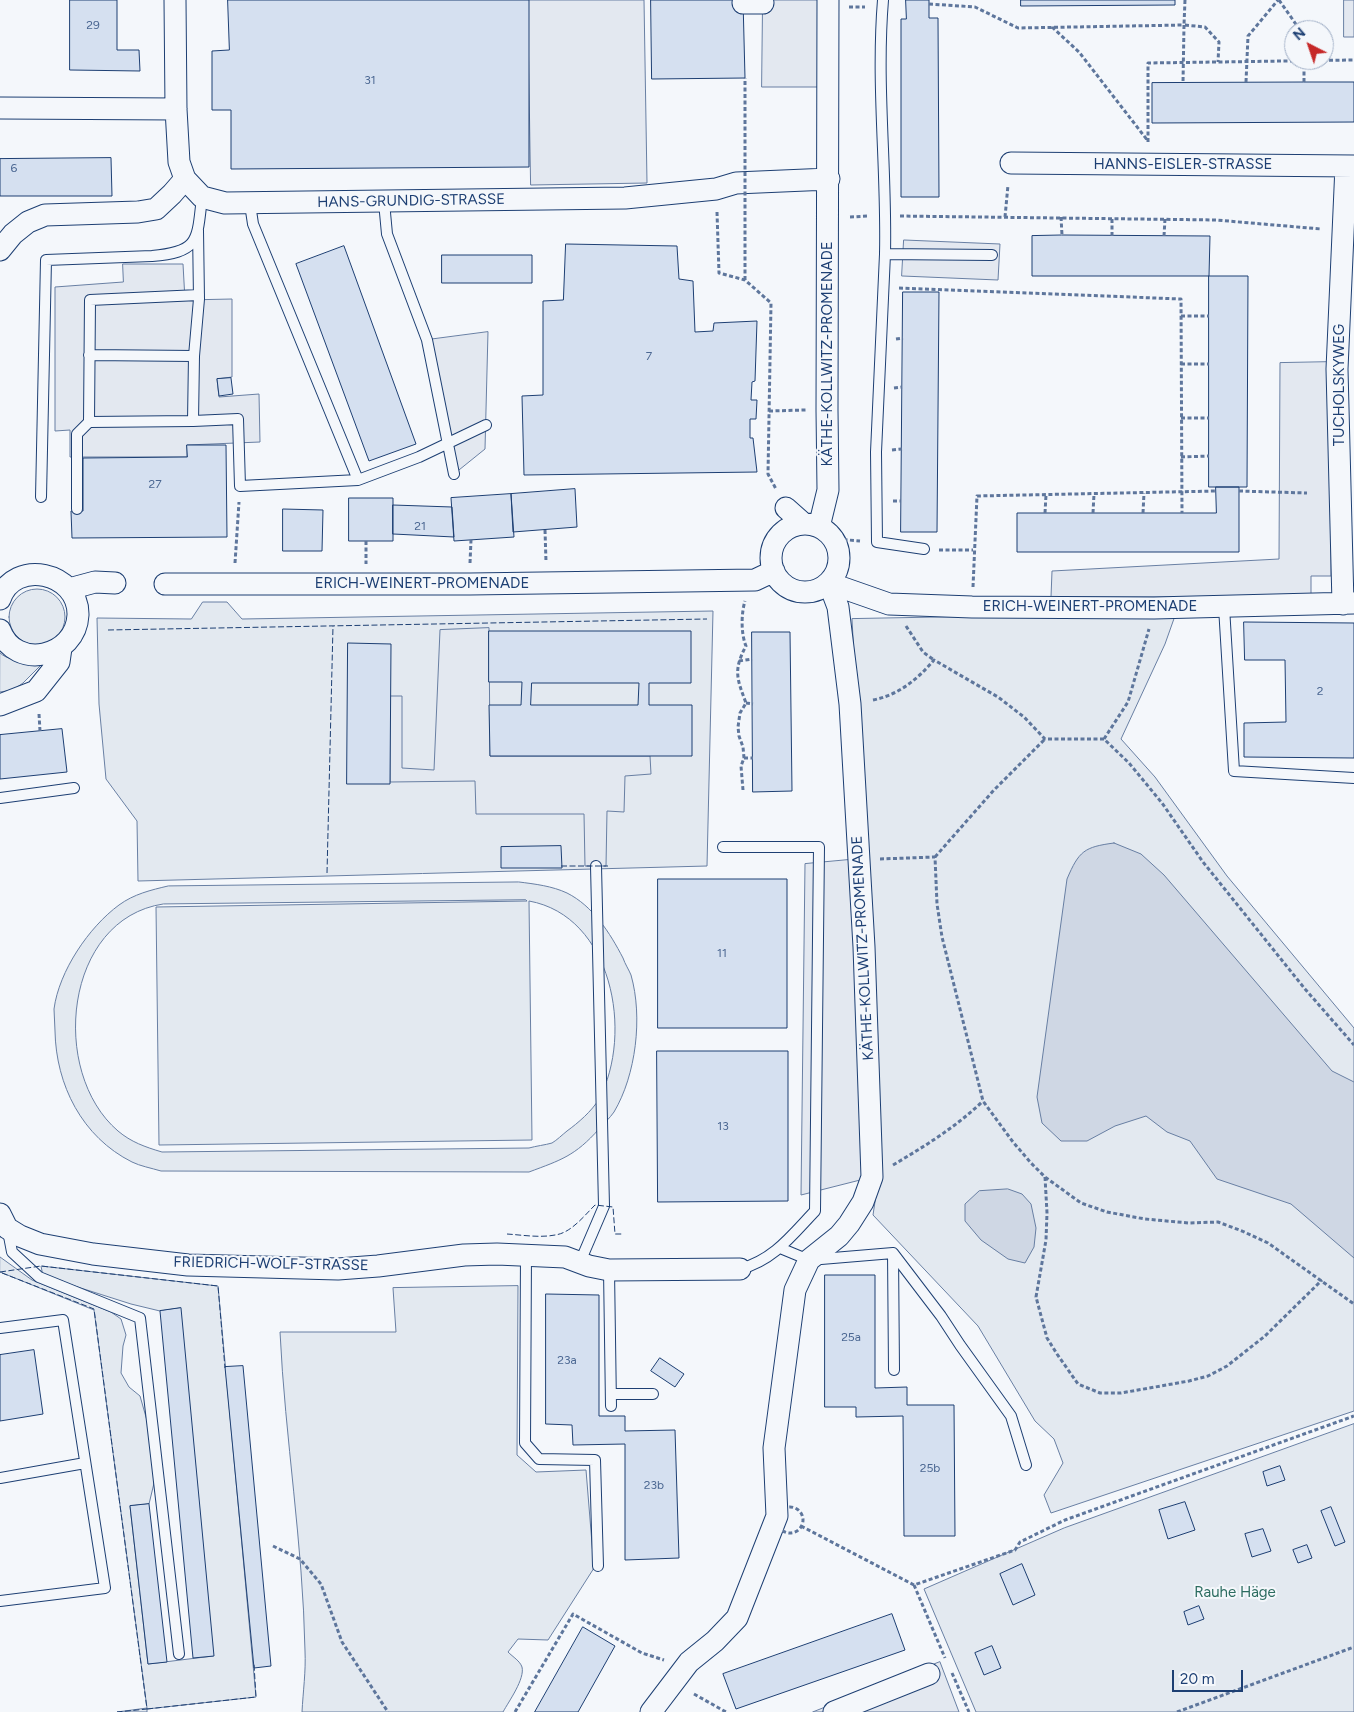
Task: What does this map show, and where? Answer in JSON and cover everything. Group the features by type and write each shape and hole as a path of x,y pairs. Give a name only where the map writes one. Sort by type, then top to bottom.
{"street":[{"path":"175,0 176,109 179,162 185,179 202,197"},
{"name":"KÄTHE-KOLLWITZ-PROMENADE","path":"652,1712 689,1662 715,1641 736,1618 777,1516 774,1448 796,1289 810,1260 839,1236 849,1224 863,1202 872,1177 859,859 850,704 838,606 829,583 835,575 839,557 838,547 819,530 828,490 828,0"},
{"path":"0,108 176,109"},
{"name":"HANNS-EISLER-STRASSE","path":"1011,163 1350,166"},
{"name":"TUCHOLSKYWEG","path":"1349,604 1337,369 1344,231 1350,166"},
{"path":"0,250 13,234 28,222 45,214 138,212 156,209 185,179"},
{"path":"716,188 736,183 829,179"},
{"name":"HANS-GRUNDIG-STRASSE","path":"202,197 225,204 625,198 716,188"},
{"path":"786,508 819,530"},
{"path":"819,530 793,526 776,540 772,550 771,561 780,581 788,588 798,592 810,592 820,589 829,583"},
{"name":"ERICH-WEINERT-PROMENADE","path":"165,584 547,583 754,580 774,571"},
{"path":"0,596 10,584 21,577 34,574 47,575 59,580 69,589 76,600 78,613 76,626 70,638 61,648 49,654 35,655 22,652 10,645 0,630"},
{"path":"69,589 95,582 115,583"},
{"name":"ERICH-WEINERT-PROMENADE","path":"829,583 889,604 972,607 1154,608 1349,604"},
{"path":"0,705 36,691 58,662 61,648"},
{"name":"FRIEDRICH-WOLF-STRASSE","path":"4,1221 20,1236 40,1244 93,1254 188,1265 338,1269 464,1255 526,1254 565,1257 589,1266 609,1270 740,1269"},
{"path":"834,1712 929,1674"}],"lane":[{"path":"883,0 882,124 886,216 876,452 877,542 924,549"},
{"path":"193,421 194,356 199,295 198,230 202,197"},
{"path":"384,202 387,234 427,340 454,474"},
{"path":"250,204 253,224 358,480"},
{"path":"41,497 46,260 168,254 185,250 194,242 198,230"},
{"path":"884,254 992,255"},
{"path":"89,422 90,300 199,295"},
{"path":"89,356 194,356"},
{"path":"77,509 77,434 89,422 238,419 240,486 358,480 419,457 486,425"},
{"path":"1224,607 1234,771 1354,778"},
{"path":"0,798 74,788"},
{"path":"723,847 819,847 815,1211 780,1248 810,1260 893,1253"},
{"path":"580,1262 604,1206 596,866"},
{"path":"4,1221 12,1252 39,1277 140,1318 179,1654"},
{"name":"FRIEDRICH-WOLF-STRASSE","path":"740,1269 761,1262 780,1248"},
{"path":"893,1253 894,1370"},
{"path":"893,1253 941,1316 1011,1416 1026,1465"},
{"path":"526,1254 525,1443 539,1459 595,1460 598,1566"},
{"path":"609,1270 611,1406"},
{"path":"0,1328 63,1320 104,1588 0,1602"},
{"path":"611,1394 653,1394"},
{"path":"0,1478 85,1462"}],"path":[{"path":"1183,83 1185,0"},
{"path":"1246,82 1248,36 1279,0 1293,20"},
{"path":"929,4 975,7 1018,28 1184,25 1205,27 1219,42 1218,62"},
{"path":"849,7 866,6"},
{"path":"1052,27 1079,52 1148,141"},
{"path":"1334,60 1354,60"},
{"path":"1148,165 1148,63 1284,61"},
{"path":"1304,70 1304,82"},
{"path":"745,78 745,280"},
{"path":"1004,217 1011,163"},
{"path":"716,188 719,273 745,280 771,303 768,474"},
{"path":"828,218 886,216 1216,220 1344,231"},
{"path":"1061,218 1062,235"},
{"path":"1112,218 1112,236"},
{"path":"1164,236 1165,219"},
{"path":"884,287 1181,299 1182,513"},
{"path":"1181,316 1209,316"},
{"path":"1181,364 1209,364"},
{"path":"769,411 798,410"},
{"path":"1181,418 1209,418"},
{"path":"1181,457 1209,456"},
{"path":"233,584 240,486"},
{"path":"972,607 973,550 977,496 1216,491"},
{"path":"1239,491 1307,493"},
{"path":"1143,513 1144,493"},
{"path":"1093,513 1094,494"},
{"path":"1045,513 1046,495"},
{"path":"545,530 547,583"},
{"path":"819,530 877,542"},
{"path":"924,549 973,550"},
{"path":"746,704 738,679 738,661 746,646 742,626 744,603 754,580"},
{"path":"889,604 923,652 998,697 1024,717 1045,739"},
{"path":"1104,739 1128,702 1143,654 1154,608"},
{"path":"738,661 752,659"},
{"path":"850,704 878,699 908,686 934,660"},
{"path":"746,704 753,704"},
{"path":"743,790 742,766 744,747 739,736 738,727 740,713 746,704"},
{"path":"1354,1045 1305,989 1233,900 1130,763 1104,739 1045,739 994,790 935,857 937,904 942,937 983,1101 1013,1142 1045,1177 1081,1203 1108,1212 1145,1219 1189,1223 1218,1222 1226,1225 1268,1243 1354,1304"},
{"path":"744,758 753,758"},
{"path":"859,859 935,857"},
{"path":"872,1177 950,1130 983,1101"},
{"path":"1045,1177 1046,1240 1036,1297 1047,1338 1057,1354 1078,1384 1100,1393 1121,1393 1208,1376 1227,1366 1265,1336 1322,1280"},
{"path":"914,1585 1015,1550 1020,1542 1065,1520 1354,1416"},
{"path":"801,1526 914,1585 969,1712"},
{"path":"273,1546 300,1559 320,1584 342,1642 388,1712"},
{"path":"515,1712 572,1614 642,1653 663,1660 689,1662"},
{"path":"1177,1712 1354,1647"},
{"path":"929,1674 947,1661"},
{"path":"674,1683 726,1712"}],"green space":[{"path":"31,589 43,589 53,593 61,601 65,617 61,633 53,641 43,645 31,645 21,641 13,633 9,623 9,611 13,601 21,593"},
{"path":"203,602 227,602 242,619 713,611 707,866 138,881 137,821 106,779 99,704 97,618 191,619"},
{"path":"1176,613 1165,644 1121,739 1155,777 1227,876 1354,1028 1354,1411 1051,1513 1044,1495 1063,1463 1054,1439 1035,1421 978,1326 873,1215 881,1162 852,619"},
{"path":"0,653 11,659 51,655 23,683 13,690 0,692"},
{"path":"519,882 549,887 567,893 585,905 600,921 618,949 631,975 635,991 637,1027 632,1063 622,1097 612,1114 575,1151 559,1160 529,1172 161,1171 132,1162 99,1139 75,1107 60,1071 54,1009 62,980 69,965 97,925 125,901 143,893 168,886","holes":["527,901 156,907 159,1145 532,1140 529,901 557,911 580,929 597,953 608,981 614,1011 614,1042 609,1072 599,1099 593,1108 576,1124 552,1143 529,1148 162,1152 138,1144 118,1131 96,1105 82,1073 76,1037 78,1001 87,967 105,938 130,916 163,904"]},
{"path":"0,1257 32,1280 111,1312 121,1319 126,1335 123,1346 121,1373 129,1387 140,1396 150,1431 155,1479 149,1504 130,1506 148,1664 213,1656 180,1308 160,1311 131,1304 43,1276 41,1266 218,1286 256,1697 147,1709 147,1712 117,1712 147,1708 94,1310 0,1272"},
{"path":"518,1286 517,1455 536,1472 586,1470 594,1568 548,1640 518,1639 508,1652 520,1663 522,1672 516,1690 503,1712 302,1712 305,1666 304,1611 280,1332 396,1332 393,1288"},
{"name":"Rauhe Häge","path":"1354,1424 1354,1712 976,1712 924,1589 1064,1528"}],"shaded area":[{"path":"528,0 644,0 647,183 531,185"},
{"path":"763,0 829,0 829,87 762,87"},
{"path":"1344,0 1354,0 1354,37 1344,37"},
{"path":"904,240 1000,244 998,280 902,276"},
{"path":"123,264 183,264 185,300 232,299 232,377 217,379 219,397 259,394 260,442 187,445 187,457 70,457 70,430 55,431 55,287 123,282"},
{"path":"488,332 485,449 454,474 427,340"},
{"path":"1332,362 1331,576 1311,576 1311,597 1051,597 1052,571 1279,559 1280,363"},
{"path":"489,628 490,756 650,756 651,774 625,776 624,812 607,811 606,866 585,866 584,814 476,814 475,781 390,782 390,696 402,696 402,768 434,770 440,630"},
{"path":"1114,843 1141,854 1164,875 1332,1071 1354,1082 1354,1258 1291,1204 1217,1179 1190,1141 1167,1132 1146,1116 1115,1126 1087,1141 1061,1141 1042,1123 1037,1097 1067,879 1075,862 1084,852 1096,846"},
{"path":"859,859 872,1177 801,1195 805,864"},
{"path":"1008,1189 1022,1194 1031,1204 1036,1228 1034,1247 1025,1263 1008,1259 981,1240 965,1221 965,1204 979,1191"},
{"path":"940,1662 959,1712 813,1712"}],"building":[{"path":"70,0 117,0 117,50 139,50 140,71 70,70"},
{"path":"228,0 529,0 529,167 231,169 231,110 212,110 212,51 229,50"},
{"path":"651,0 743,0 745,78 652,79"},
{"path":"906,0 929,0 929,18 938,18 939,197 901,197 901,19 906,19"},
{"path":"1021,0 1175,0 1175,5 1021,6"},
{"path":"1354,82 1354,122 1152,123 1152,83"},
{"path":"111,158 112,196 0,196 0,159"},
{"path":"1032,236 1210,236 1209,276 1032,276"},
{"path":"566,244 677,246 679,279 693,281 695,332 713,331 714,323 757,321 755,381 752,382 751,400 757,400 756,419 750,419 750,438 753,438 757,472 524,475 522,396 543,395 543,301 563,300"},
{"path":"344,246 416,444 369,461 296,264"},
{"path":"442,255 532,255 532,283 442,283"},
{"path":"1209,276 1248,276 1247,487 1209,487"},
{"path":"903,292 939,292 937,532 901,532"},
{"path":"231,378 233,394 219,396 217,379"},
{"path":"187,445 226,445 227,537 72,538 71,511 83,511 83,458 187,457"},
{"path":"1216,487 1239,487 1239,552 1017,552 1017,513 1216,513"},
{"path":"575,489 577,527 513,532 511,494"},
{"path":"511,494 514,537 454,541 451,498"},
{"path":"349,498 393,498 393,541 349,541"},
{"path":"393,505 452,507 454,537 393,534"},
{"path":"283,509 323,510 322,551 283,551"},
{"path":"1244,622 1354,623 1354,758 1244,757 1244,723 1286,722 1285,660 1245,660"},
{"path":"489,631 691,631 691,683 649,683 649,705 692,705 692,756 490,756 489,705 521,705 522,682 489,682","holes":["532,683 639,683 638,705 531,705"]},
{"path":"752,632 790,632 792,791 753,792"},
{"path":"348,643 391,644 390,784 347,784"},
{"path":"62,729 67,772 0,779 0,735"},
{"path":"561,846 562,868 501,868 501,847"},
{"path":"658,879 787,879 787,1028 658,1028"},
{"path":"657,1051 788,1051 788,1201 658,1202"},
{"path":"825,1275 875,1275 875,1388 907,1387 907,1405 954,1405 955,1536 904,1536 903,1416 856,1417 856,1407 825,1407"},
{"path":"546,1294 599,1295 599,1416 625,1416 625,1431 675,1430 679,1558 625,1560 625,1444 573,1445 572,1425 546,1424"},
{"path":"181,1308 214,1656 193,1658 160,1311"},
{"path":"34,1350 43,1414 0,1421 0,1355"},
{"path":"660,1358 684,1374 675,1387 651,1371"},
{"path":"243,1366 271,1666 254,1668 225,1367"},
{"path":"1280,1466 1285,1480 1267,1486 1263,1472"},
{"path":"1185,1502 1195,1530 1168,1539 1159,1510"},
{"path":"149,1504 167,1662 148,1664 130,1506"},
{"path":"1331,1507 1345,1542 1335,1546 1321,1511"},
{"path":"1263,1529 1271,1551 1252,1557 1245,1534"},
{"path":"1307,1545 1312,1558 1298,1563 1293,1550"},
{"path":"1022,1564 1035,1595 1013,1605 1000,1574"},
{"path":"1199,1606 1204,1619 1188,1625 1184,1612"},
{"path":"892,1614 905,1650 736,1709 723,1674"},
{"path":"583,1627 615,1646 578,1712 535,1712"},
{"path":"992,1646 1001,1668 984,1675 975,1653"}],"fence":[{"path":"108,630 707,619"},
{"path":"327,873 333,626"},
{"path":"561,866 608,866"},
{"path":"507,1234 531,1236 561,1234 577,1223 595,1205 613,1207 615,1234 622,1234"},
{"path":"0,1272 41,1266 218,1286 225,1368"},
{"path":"2,1273 94,1309 147,1709 117,1712"},
{"path":"147,1709 256,1697 254,1664"}]}
